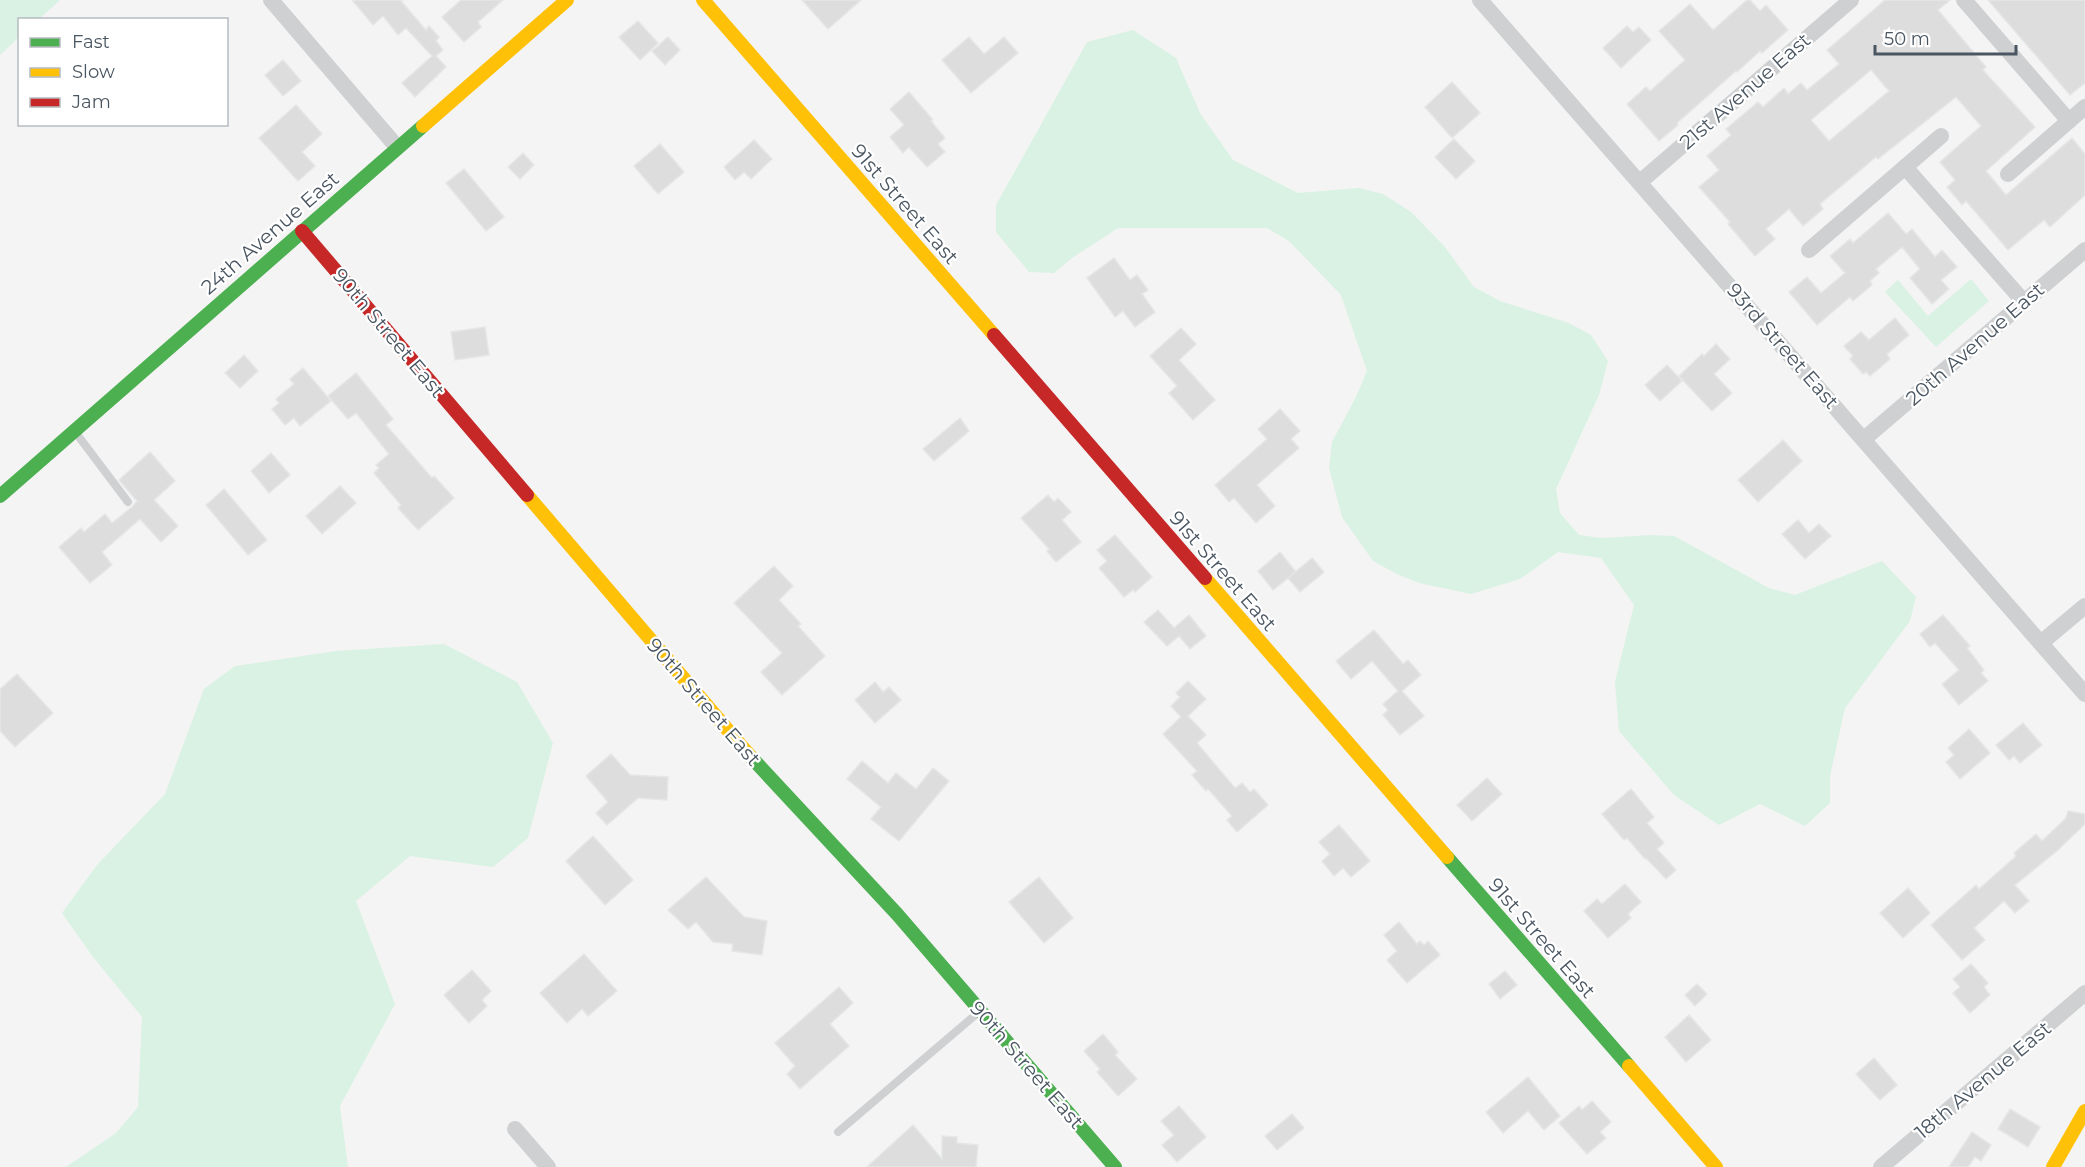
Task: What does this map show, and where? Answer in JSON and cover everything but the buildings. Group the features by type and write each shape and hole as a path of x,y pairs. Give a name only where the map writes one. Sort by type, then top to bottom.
{"street":[{"path":"271,0 397,147"},
{"name":"24th Avenue East","path":"0,496 567,0"},
{"name":"91st Street East","path":"703,0 1716,1167"},
{"name":"93rd Street East","path":"1480,0 2085,694"},
{"name":"21st Avenue East","path":"1640,182 1851,0"},
{"path":"1964,0 2069,121"},
{"path":"2008,174 2085,106"},
{"path":"1809,250 1941,136"},
{"path":"1905,166 2024,302"},
{"name":"90th Street East","path":"302,231 750,756 897,914 1114,1167"},
{"name":"20th Avenue East","path":"1864,439 2085,250"},
{"path":"2042,642 2085,606"},
{"name":"18th Avenue East","path":"1881,1167 2085,993"},
{"path":"2053,1167 2085,1111"},
{"path":"515,1129 548,1167"}],"lane":[{"path":"75,432 128,502"},
{"path":"838,1132 980,1010"}],"green space":[{"path":"0,0 60,0 40,18 18,18 18,38 0,55"},
{"path":"1133,30 1176,58 1200,113 1233,160 1298,193 1359,188 1383,194 1411,212 1445,247 1474,287 1500,301 1569,323 1591,335 1608,361 1599,395 1556,489 1560,513 1579,535 1602,538 1674,536 1769,588 1795,595 1882,561 1916,597 1910,621 1845,708 1830,776 1830,803 1805,826 1760,804 1719,825 1674,795 1619,731 1615,682 1634,605 1601,558 1558,552 1520,579 1471,594 1419,583 1373,561 1342,517 1329,468 1332,442 1367,371 1341,295 1289,241 1267,228 1118,228 1072,258 1054,273 1029,272 996,232 996,205 1087,42"},
{"path":"1971,279 1989,301 1936,347 1885,292 1898,280 1928,316"},
{"path":"444,644 517,682 553,743 528,838 493,867 410,856 356,901 395,1004 340,1106 348,1167 66,1167 116,1133 138,1107 142,1017 93,957 62,913 97,865 165,794 204,689 235,666 336,651"}],"traffic: fast":[{"path":"0,496 423,126"},
{"path":"750,756 897,914 1115,1167"},
{"path":"1447,857 1629,1066"}],"traffic: slow":[{"path":"423,126 567,0"},
{"path":"703,0 994,335"},
{"path":"527,495 750,756"},
{"path":"1205,578 1447,857"},
{"path":"1629,1066 1716,1167"},
{"path":"2053,1167 2085,1111"}],"traffic: jam":[{"path":"302,231 527,495"},
{"path":"994,335 1205,578"}]}
